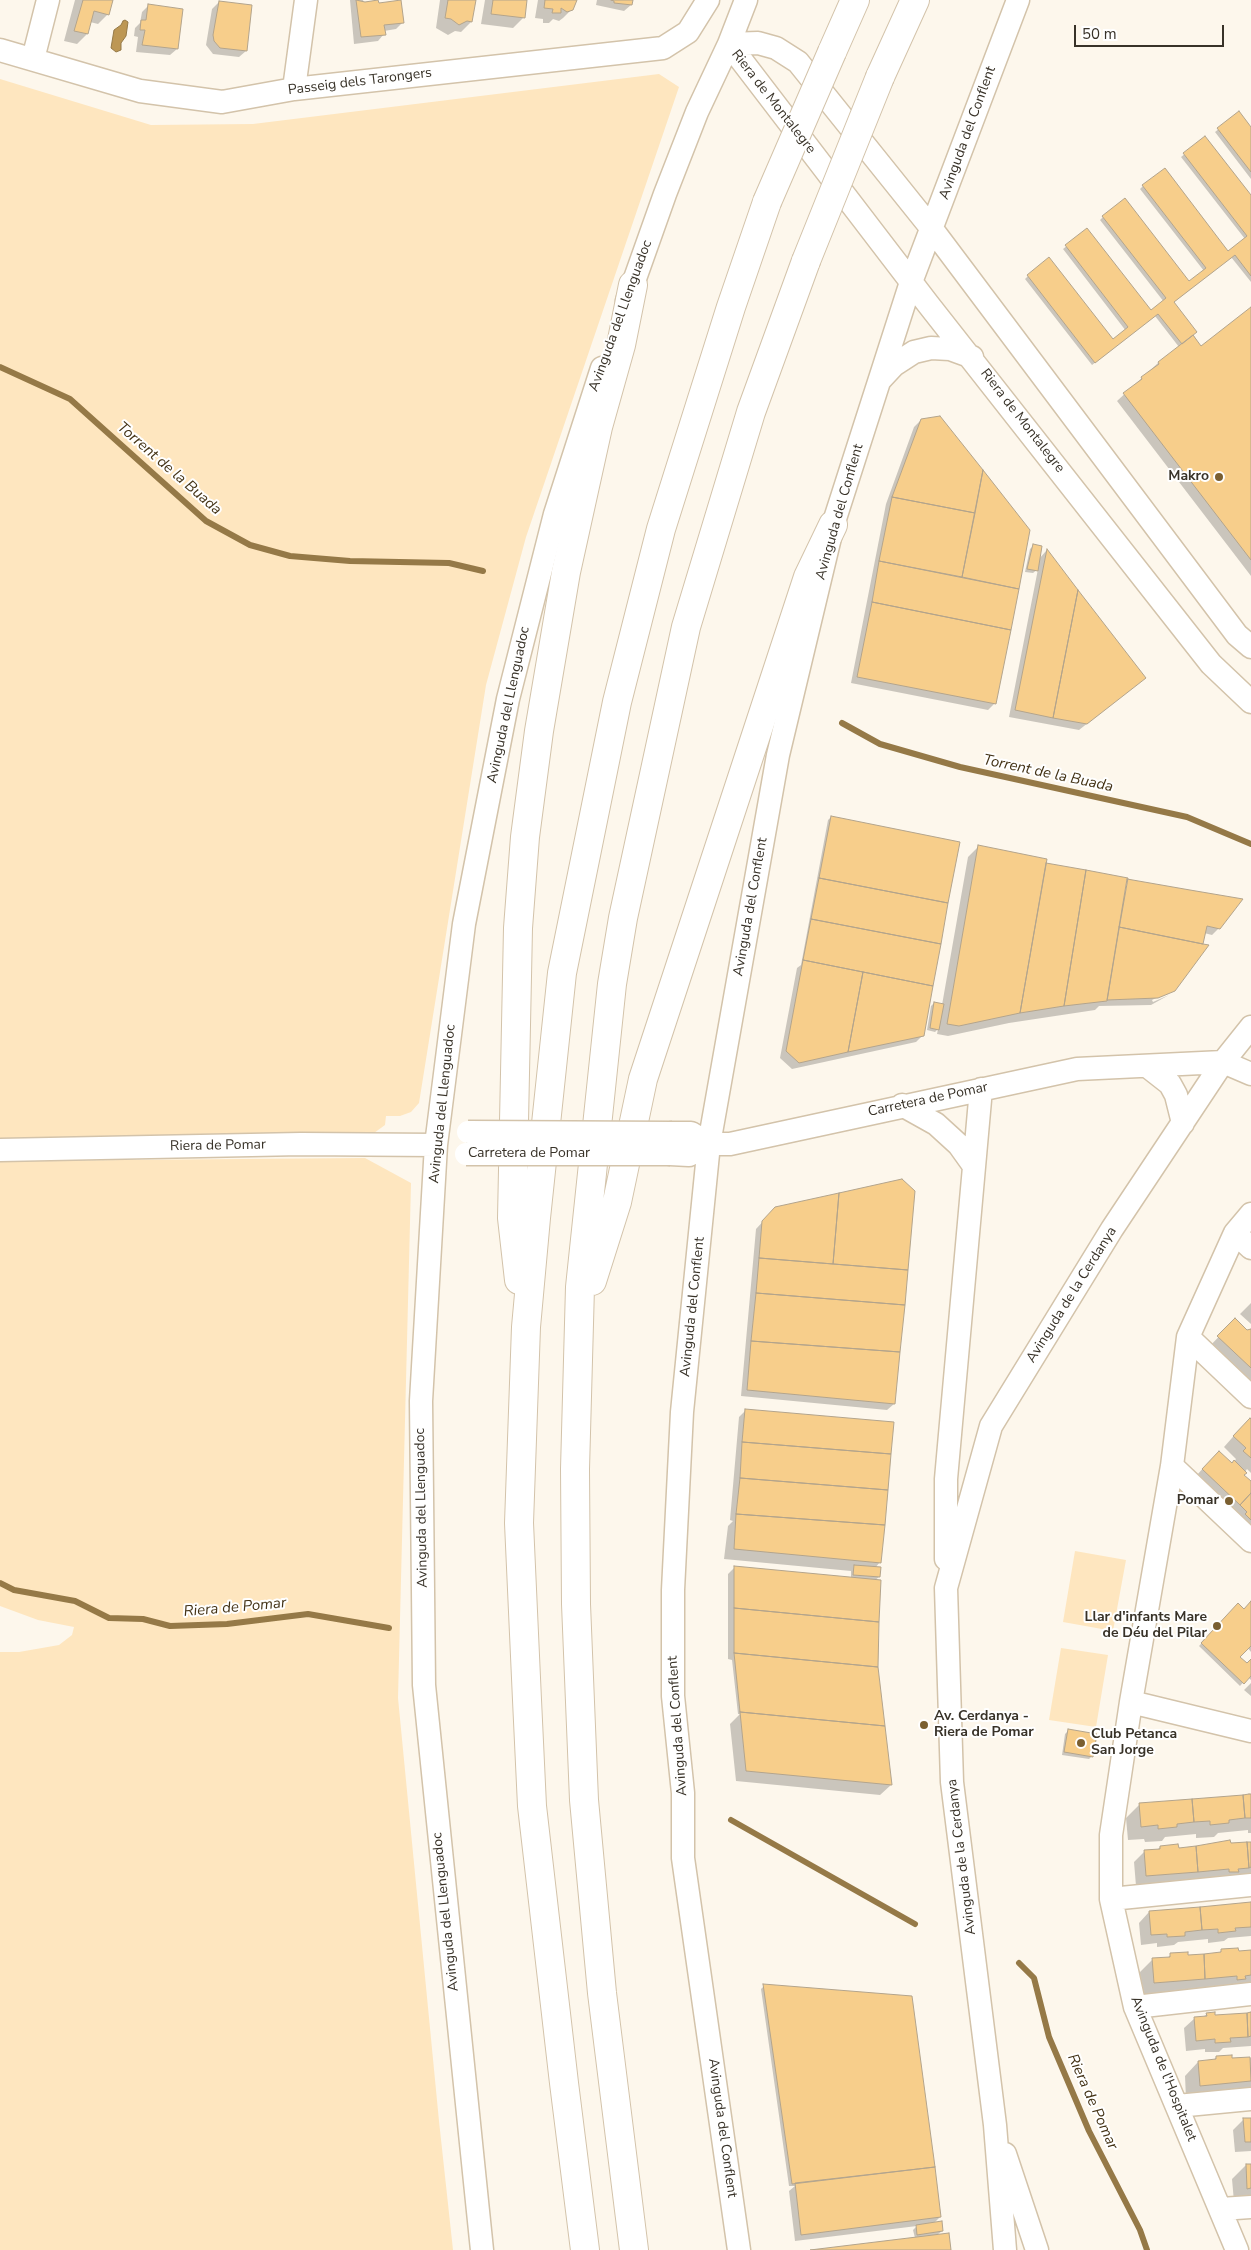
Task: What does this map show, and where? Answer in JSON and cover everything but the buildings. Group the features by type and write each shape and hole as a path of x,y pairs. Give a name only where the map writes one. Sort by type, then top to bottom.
{"highway":[{"path":"585,2250 532,1806 519,1524 526,1326 562,974 617,702 661,529 728,316 767,202 856,0"},
{"path":"634,2250 602,1992 584,1800 577,1613 575,1469 578,1323 594,1146 611,993 629,889 686,627 751,412 806,261 880,77 915,0"},
{"path":"526,1326 512,1218 518,928 525,837 539,732 566,572 598,427 621,345 633,286"},
{"path":"578,1323 617,1202 643,1079 808,577 833,525"}],"street":[{"path":"33,59 48,0"},
{"path":"294,90 306,0"},
{"name":"Avinguda del Llenguadoc","path":"482,2250 424,1685 421,1401 436,1143 464,924 508,699 555,514 600,374 672,175 697,112 729,44 746,0"},
{"name":"Avinguda del Conflent","path":"739,2250 683,1858 683,1793 673,1696 673,1590 682,1412 709,1144 778,755 833,525 911,282 1018,0"},
{"name":"Passeig dels Tarongers","path":"0,50 140,91 222,102 294,90 663,48 688,32 706,1"},
{"name":"Riera de Montalegre","path":"729,44 758,43 776,48 798,62 932,229 1237,635 1251,647"},
{"name":"Riera de Montalegre","path":"729,44 911,282 972,357 1211,664 1251,702"},
{"name":"Avinguda del Conflent","path":"880,380 894,365 914,352 931,348 950,349 972,357"},
{"name":"Avinguda de la Cerdanya","path":"946,1588 991,1426 1112,1229 1182,1123 1251,1027"},
{"name":"Carretera de Pomar","path":"436,1143 671,1144 692,1133 709,1144 730,1144 902,1105 1077,1069 1224,1062 1251,1074"},
{"path":"1147,1066 1170,1084 1180,1107 1182,1123"},
{"name":"Avinguda de la Cerdanya","path":"982,1089 946,1479 946,1588 952,1782 995,2125 1005,2250"},
{"path":"902,1105 936,1124 959,1146 974,1166"},
{"name":"Riera de Pomar","path":"0,1150 436,1143"},
{"name":"Avinguda de l'Hospitalet","path":"1237,2250 1134,2008 1111,1899 1111,1835 1131,1702 1172,1466 1188,1337 1243,1241 1251,1214"},
{"path":"1188,1337 1251,1397"},
{"path":"1172,1466 1251,1541"},
{"path":"1131,1702 1251,1731"},
{"path":"1111,1899 1251,1885"},
{"path":"1134,2008 1251,1994"},
{"path":"1177,2106 1251,2099"},
{"name":"Avinguda de la Cerdanya","path":"995,2125 1036,2250"},
{"path":"1221,2209 1251,2207"}],"shaded area":[{"path":"123,21 128,22 126,36 121,43 121,50 116,52 111,48 114,30"},
{"path":"659,74 679,87 526,537 486,685 419,1103 411,1112 400,1116 386,1116 385,1125 374,1133 0,1142 0,79 151,125 253,124"},
{"path":"365,1158 411,1183 398,1698 453,2250 0,2250 0,1652 19,1652 59,1645 72,1635 74,1627 38,1620 0,1606 0,1161"},
{"path":"1075,1551 1126,1560 1113,1631 1063,1622"},
{"path":"1061,1648 1108,1655 1096,1727 1049,1720"}],"waterway":[{"name":"Torrent de la Buada","path":"0,367 70,399 206,521 250,545 290,556 350,561 449,563 483,571"},
{"name":"Torrent de la Buada","path":"842,723 880,744 960,767 1187,817 1251,844"},
{"name":"Riera de Pomar","path":"0,1583 14,1590 75,1601 109,1618 143,1619 170,1626 227,1624 308,1614 389,1628"},
{"name":"Riera de Pomar","path":"731,1820 915,1924"},
{"name":"Riera de Pomar","path":"1019,1963 1034,1978 1049,2037 1089,2131 1140,2230 1147,2250"}],"place":[{"name":"Makro","path":"1219,477"},
{"name":"Pomar","path":"1229,1501"},
{"name":"Llar d'infants Mare de Déu del Pilar","path":"1217,1626"},
{"name":"Av. Cerdanya - Riera de Pomar","path":"924,1725"},
{"name":"Club Petanca San Jorge","path":"1081,1743"}]}
